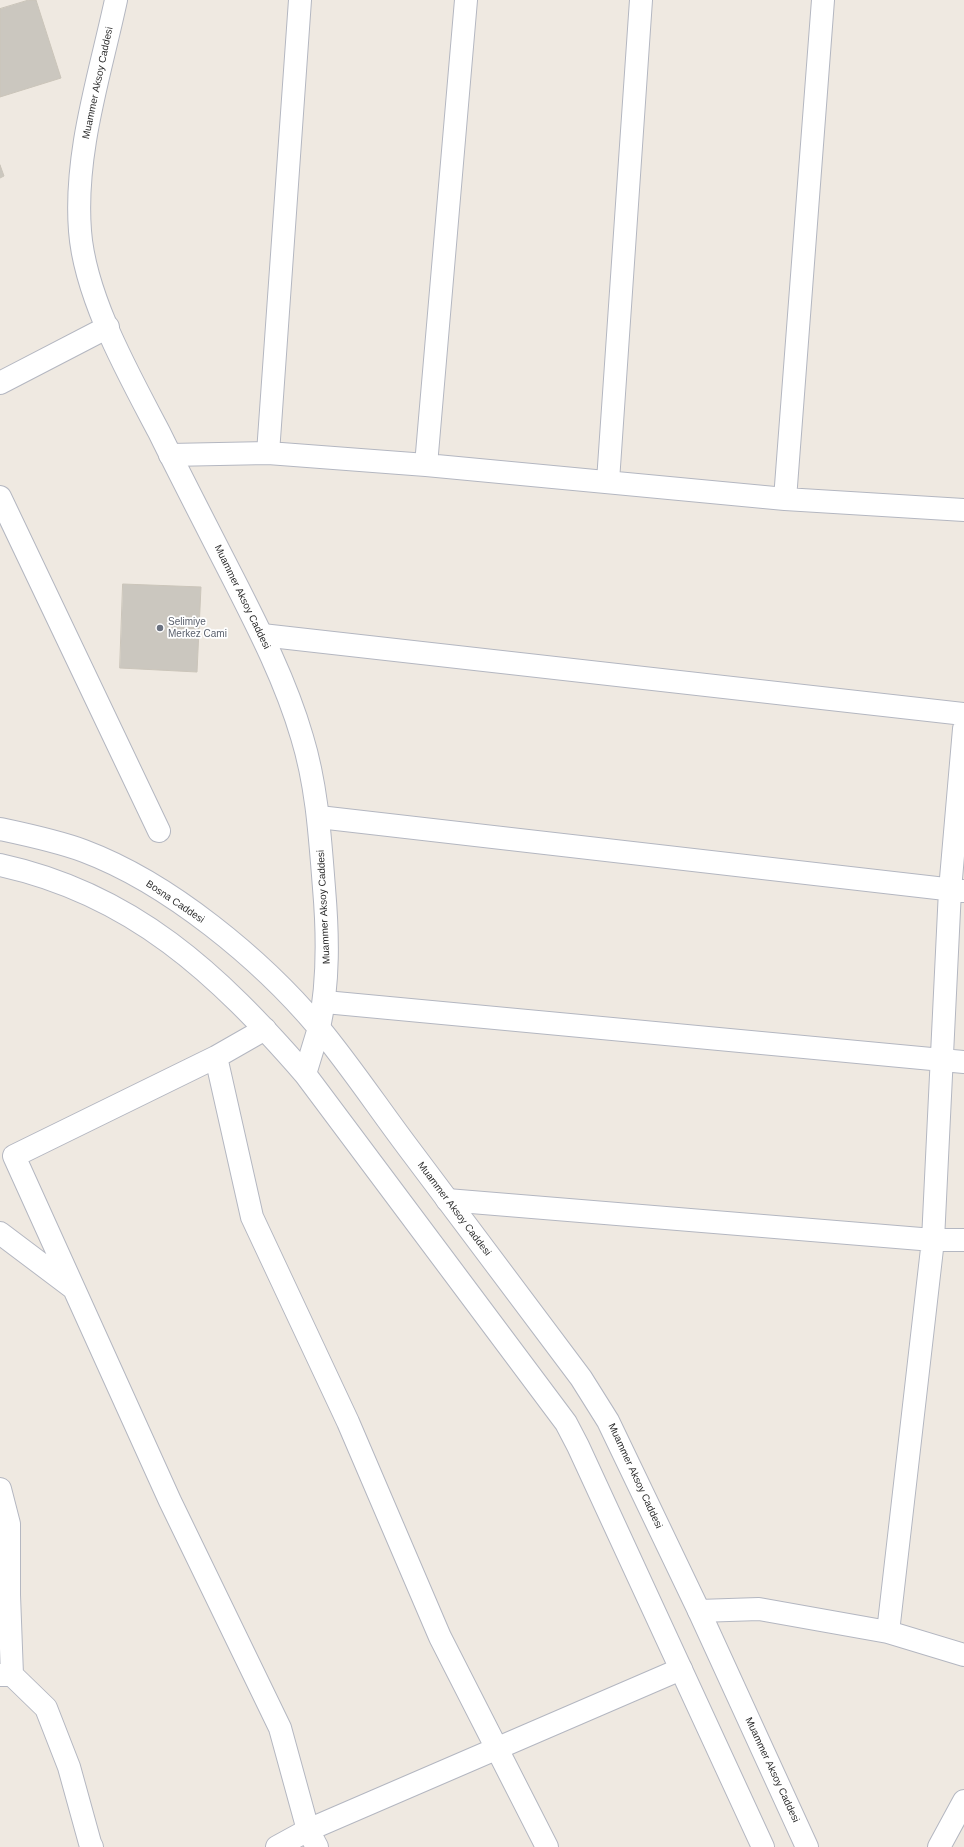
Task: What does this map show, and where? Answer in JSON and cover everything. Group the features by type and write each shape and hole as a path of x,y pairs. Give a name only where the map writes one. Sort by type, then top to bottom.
{"street":[{"name":"Muammer Aksoy Caddesi","path":"116,0 87,128 80,186 80,231 87,272 98,304 123,362 262,635 289,698 303,738 319,817 328,956 325,1002 319,1028 596,1400 608,1421 699,1611 807,1847"},
{"path":"268,453 300,0"},
{"path":"426,465 466,0"},
{"path":"608,481 641,0"},
{"path":"785,499 823,0"},
{"path":"0,383 108,328"},
{"path":"170,455 268,453 608,481 785,499 964,510"},
{"path":"0,497 159,831"},
{"path":"262,635 964,714"},
{"path":"888,1632 933,1240 942,1060 957,891 964,729"},
{"path":"319,817 957,891"},
{"name":"Bosna Caddesi","path":"0,829 44,839 84,851 122,868 155,887 203,920 266,972 319,1028"},
{"path":"0,865 31,872 86,892 114,906 176,946 205,970 264,1029 305,1074 566,1423 763,1847"},
{"path":"325,1002 964,1062"},
{"path":"305,1074 319,1028"},
{"path":"264,1029 216,1057 14,1156 170,1501 280,1728 313,1838"},
{"path":"216,1057 252,1217 348,1422 440,1637 498,1748 547,1847"},
{"path":"447,1200 933,1240 964,1240"},
{"path":"0,1233 74,1289"},
{"path":"0,1489 9,1524 9,1594 6,1675 46,1708 69,1767 92,1847"},
{"path":"699,1611 759,1609 888,1632 964,1655"},
{"path":"277,1847 313,1838 498,1748 681,1668"},
{"path":"939,1847 964,1800"}],"building":[{"path":"29,0 36,0 61,78 0,97 0,9"},
{"path":"0,165 4,176 0,178"},
{"name":"Selimiye Merkez Cami","path":"123,584 201,587 197,672 120,668"}],"place":[{"name":"Selimiye Merkez Cami","path":"160,628"}]}
